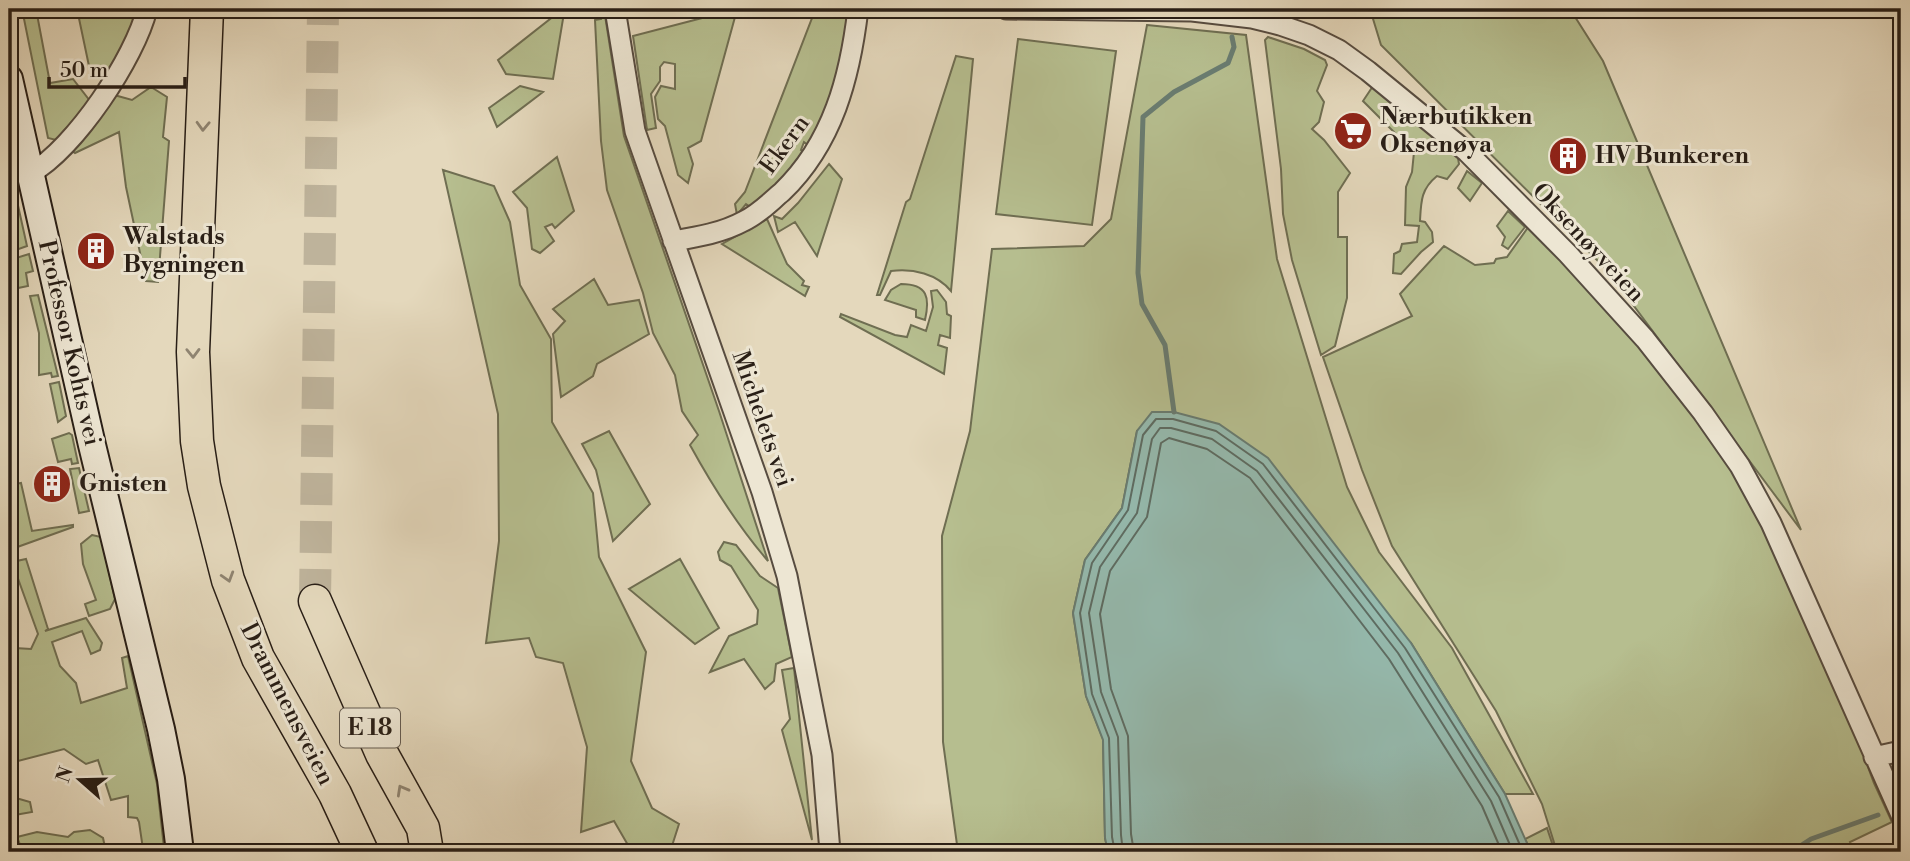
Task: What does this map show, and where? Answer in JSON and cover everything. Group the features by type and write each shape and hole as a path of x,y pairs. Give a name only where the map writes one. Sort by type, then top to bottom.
{"highway":[{"name":"Drammensveien","path":"207,9 192,352 197,441 204,486 228,580 258,658 335,794 362,852"},
{"name":"E 18","path":"314,601 382,754 423,828 427,852"}],"main road":[{"name":"Professor Kohts vei","path":"9,79 110,522 161,729 171,779 180,852"}],"street":[{"path":"31,173 56,156 105,94 124,65 147,9"},
{"name":"Michelets vei","path":"615,9 635,131 762,492 787,576 822,755 830,852"},
{"name":"Ekern","path":"673,241 698,237 746,221 796,178 815,152 833,118 846,80 858,9"},
{"name":"Oksenøyveien","path":"1006,9 1192,11 1252,18 1280,25 1309,35 1339,50 1467,152 1568,254 1645,339 1703,413 1740,466 1771,523 1901,815"},
{"path":"1874,757 1901,751"}],"green space":[{"path":"22,9 36,9 50,83 73,79 90,101 56,140 48,138"},
{"path":"77,9 120,9 119,15 136,15 125,46 110,72 106,74 89,66"},
{"path":"600,9 604,9 624,136 768,561 726,505 690,445 698,435 682,411 675,375 653,333 643,293 607,190 601,141 595,20 601,19"},
{"path":"818,9 849,9 840,70 827,112 808,145 804,142 801,150 807,153 783,182 752,208 746,204 737,215 735,204 745,192 814,13 818,14"},
{"path":"1370,9 1570,9 1603,61 1801,530 1607,270 1381,45"},
{"path":"733,10 735,17 701,141 688,148 693,164 688,183 678,175 665,126 658,119 655,97 661,86 675,89 675,64 664,62 660,67 660,81 651,94 656,128 647,130 633,36"},
{"path":"559,12 563,19 553,79 506,74 498,60"},
{"path":"1147,25 1246,35 1277,259 1347,487 1379,552 1452,648 1533,794 1505,794 1411,643 1182,415 1174,412 1137,431 1122,508 1085,560 1073,613 1086,696 1103,739 1105,838 1108,852 958,852 943,742 942,536 970,431 992,249 1084,246 1111,219"},
{"path":"1268,37 1304,49 1325,60 1327,65 1317,91 1324,102 1319,122 1312,129 1350,173 1338,192 1338,237 1347,237 1347,298 1335,346 1321,355 1292,260 1283,214 1281,169 1265,40"},
{"path":"1018,39 1116,51 1092,225 996,214"},
{"path":"956,56 973,59 951,291 932,276 899,270 891,271 880,295 877,295 906,202 910,199"},
{"path":"520,86 543,92 497,127 489,108"},
{"path":"1373,86 1458,158 1459,164 1447,179 1437,176 1425,191 1420,221 1425,222 1432,232 1433,242 1401,274 1393,273 1394,254 1400,251 1402,244 1417,242 1419,226 1405,225 1406,187 1412,172 1414,152 1363,101"},
{"path":"151,87 167,97 163,137 169,141 158,282 146,281 126,187 119,132 75,153 71,150 114,95 132,100"},
{"path":"557,157 574,211 555,228 552,224 545,227 554,241 540,253 532,249 527,208 513,192"},
{"path":"829,164 842,179 817,256 795,222 778,232 774,216 782,219"},
{"path":"443,170 494,186 510,222 520,285 551,339 552,422 593,493 599,557 646,652 631,761 652,808 679,824 670,852 632,852 614,821 581,832 587,747 563,663 536,657 529,638 486,643 499,541 498,414"},
{"path":"1467,171 1482,183 1470,201 1458,188"},
{"path":"17,201 27,246 16,250 9,203"},
{"path":"1508,211 1525,227 1508,249 1502,245 1505,237 1497,226"},
{"path":"767,219 787,264 804,281 802,285 809,287 805,296 722,244"},
{"path":"1529,226 1718,427 1777,524 1874,783 1892,822 1850,842 1854,852 1557,852 1542,804 1496,711 1392,546 1362,470 1323,357 1412,316 1400,294 1444,246 1475,265 1494,263 1496,259 1507,257"},
{"path":"29,254 33,271 26,273 28,286 18,288 12,266 16,258"},
{"path":"594,279 608,305 639,300 649,334 597,364 593,376 561,397 553,334 565,321 553,309"},
{"path":"901,284 917,287 925,294 925,320 916,317 916,310 885,300 891,290"},
{"path":"937,290 946,302 947,314 951,316 950,338 940,335 938,345 947,348 944,374 840,317 841,314 907,337 911,325 926,331 933,307 931,291"},
{"path":"38,295 58,376 52,377 51,373 39,375 39,333 30,296"},
{"path":"59,382 66,416 58,422 50,384"},
{"path":"609,431 650,504 613,541 596,470 582,444"},
{"path":"69,433 72,435 78,463 72,464 71,459 58,462 52,439"},
{"path":"79,468 89,511 79,513 70,469"},
{"path":"21,483 32,531 73,527 9,550 9,542 12,540 9,485"},
{"path":"92,535 101,537 115,599 110,609 89,616 85,604 96,600 83,564 81,544"},
{"path":"724,542 736,545 760,576 778,588 792,657 776,664 774,681 765,689 744,659 710,672 729,636 757,624 758,610 731,566 720,560 718,552"},
{"path":"26,559 48,629 45,631 86,618 102,643 100,650 91,654 82,631 52,642 60,666 76,683 81,703 127,688 122,658 128,656 157,784 164,848 143,849 139,822 137,818 128,817 128,796 111,800 98,760 86,764 64,749 18,761 9,696 9,624 11,623 16,636 13,640 15,648 31,649 38,634 12,562"},
{"path":"680,559 719,628 695,644 629,589"},
{"path":"794,668 812,840 782,730 790,719 782,670"},
{"path":"9,796 30,802 32,812 9,816"},
{"path":"1547,828 1555,852 1531,852 1525,839"},
{"path":"90,830 103,838 106,852 23,852 17,837 37,832 68,837 74,832"}],"water":[{"path":"1152,412 1174,412 1219,424 1268,458 1411,643 1505,794 1531,852 1108,852 1105,838 1103,740 1086,696 1073,613 1085,560 1122,508 1137,431"}],"waterway":[{"path":"1174,412 1165,345 1142,304 1138,273 1143,117 1174,92 1228,63 1234,47 1232,37"},
{"path":"1791,852 1811,839 1878,815"}],"tunnel":[{"path":"315,601 323,9"}],"place":[{"name":"Nærbutikken Oksenøya","path":"1353,131"},
{"name":"HV Bunkeren","path":"1568,156"},
{"name":"Walstads Bygningen","path":"96,251"},
{"name":"Gnisten","path":"52,484"}]}
